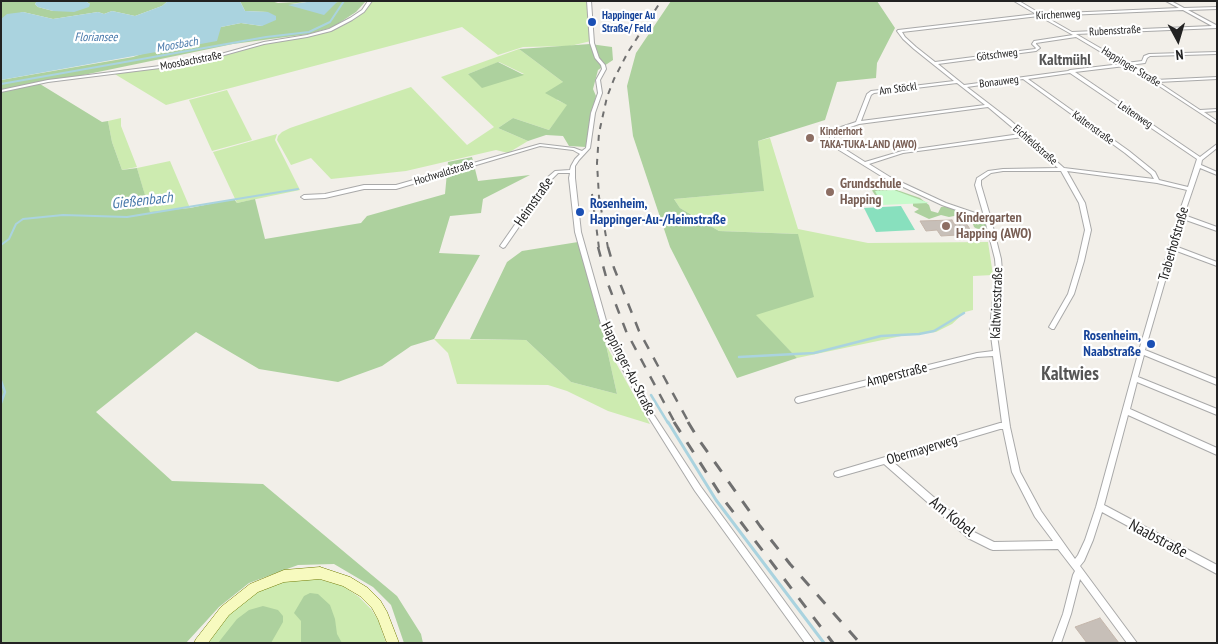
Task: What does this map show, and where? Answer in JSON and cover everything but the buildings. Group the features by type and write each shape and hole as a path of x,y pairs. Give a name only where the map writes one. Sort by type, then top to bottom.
{"main road":[{"path":"200,643 225,611 254,588 284,576 320,573 346,581 364,592 376,604 384,616 393,643"}],"street":[{"name":"Moosbachstraße","path":"1,91 48,81 192,63 264,43 307,36 330,30 351,19 363,10 370,1"},
{"path":"572,172 577,159 588,148 593,113 600,93 598,80 604,68 596,58 592,43 589,1"},
{"name":"Happinger Straße","path":"1016,1 1154,81 1217,123"},
{"path":"1168,1 1217,27"},
{"name":"Kirchenweg","path":"900,31 1039,15 1217,8"},
{"name":"Rubensstraße","path":"1075,34 1217,27"},
{"name":"Eichfeldstraße","path":"900,31 904,38 1063,169 1082,203 1088,230 1081,261 1071,294 1052,327"},
{"name":"Götschweg","path":"934,63 1036,50 1038,48 1034,44 1036,42 1075,34"},
{"name":"Bonauweg","path":"963,86 1124,63 1144,62 1145,57 1149,55 1217,53"},
{"name":"Leitenweg","path":"1070,71 1200,159"},
{"name":"Kaltenstraße","path":"1024,78 1127,152 1153,173 1157,181"},
{"path":"1154,81 1217,78"},
{"name":"Am Stöckl","path":"858,123 869,94 957,82"},
{"path":"988,106 858,123 832,133 832,138 841,149 914,192 988,219"},
{"path":"1200,111 1217,110"},
{"path":"864,164 902,152 1024,135"},
{"path":"1200,159 1217,145"},
{"name":"Hochwaldstraße","path":"304,197 325,196 364,187 396,187 540,146 574,149 582,153"},
{"name":"Traberhofstraße","path":"1056,643 1067,614 1077,570 1100,507 1142,351 1181,216 1200,159"},
{"path":"1198,166 1217,174"},
{"name":"Kaltwiesstraße","path":"1133,643 1060,546 1024,490 1016,472 1006,427 993,328 999,272 998,258 978,185 980,179 990,172 1063,169 1157,181 1190,189"},
{"name":"Heimstraße","path":"503,246 554,173 572,172"},
{"name":"Happinger-Au-Straße","path":"572,172 578,232 594,294 613,346 650,414 698,489 811,643"},
{"path":"1181,216 1217,229"},
{"path":"1172,248 1217,264"},
{"path":"1142,351 1217,382"},
{"name":"Amperstraße","path":"798,400 977,355 996,353"},
{"path":"1135,378 1217,412"},
{"path":"1126,411 1217,452"},
{"name":"Obermayerweg","path":"838,474 1000,426 1006,427"},
{"name":"Am Kobel","path":"886,461 971,535 993,546 1060,546"},
{"name":"Naabstraße","path":"1100,507 1217,570"}],"green space":[{"path":"1,1 37,1 35,4 38,7 53,11 90,4 85,1 168,1 162,6 135,16 112,11 104,14 98,12 53,19 23,12 1,19"},
{"path":"240,1 271,1 278,3 313,1 289,4 366,1 356,12 333,27 309,34 233,44 40,84 102,122 108,121 112,142 122,170 137,168 150,212 190,208 234,199 237,203 255,199 265,239 361,223 367,216 445,194 448,162 472,157 478,181 530,175 483,199 481,213 450,216 439,253 480,255 434,339 411,346 382,366 338,382 259,369 196,332 96,412 172,481 263,484 397,596 421,634 423,643 404,643 391,605 373,587 334,564 298,565 249,583 219,607 186,643 1,643 1,80 133,57 221,27 241,23 262,26 268,12 245,11"},
{"path":"371,1 588,1 591,41 570,46 523,47 498,55 462,27 166,105 113,73 200,62 264,44 323,33 357,16"},
{"path":"671,1 877,1 895,28 877,63 876,78 837,82 825,120 758,141 764,191 674,199 680,208 719,231 798,234 814,297 756,315 797,358 737,378 670,247 633,136 627,86 636,53"},
{"path":"590,44 612,47 613,60 598,70 593,89 596,96 586,147 569,146 563,136 546,135 528,141 498,128 513,118 549,130 567,105 545,93 563,82 519,49"},
{"path":"519,49 563,82 557,100 568,105 549,130 513,118 498,128 528,141 508,153 496,150 406,171 331,179 311,158 291,165 277,140 282,132 290,128 411,87 467,145 494,127 441,77","holes":["499,62 524,74 468,74"]},
{"path":"498,62 524,75 482,88 468,74"},
{"path":"227,90 252,140 212,151 189,100"},
{"path":"121,118 121,126 137,167 122,170 112,142 108,121"},
{"path":"277,134 275,140 300,190 237,203 213,152"},
{"path":"770,138 798,229 868,243 988,242 993,275 973,276 973,310 965,312 952,324 936,332 911,334 797,358 755,315 798,234 719,231 680,208 674,199 763,191 758,141"},
{"path":"170,161 190,208 150,213 137,168"},
{"path":"862,182 871,188 894,187 897,190 920,198 929,205 931,211 938,213 941,207 947,206 987,224 988,232 980,231 974,227 972,221 965,220 959,215 949,217 941,215 929,219 914,212 919,209 913,206 913,201 887,195 875,195 871,189 841,189 857,187"},
{"path":"894,190 929,203 882,205 875,191"},
{"path":"901,206 915,230 876,232 864,208"},
{"path":"578,242 606,345 617,394 571,382 526,340 470,339 507,262 522,251"},
{"path":"434,339 526,340 571,382 617,394 606,345 650,424 608,411 567,391 548,385 457,384 448,353"},
{"path":"318,579 343,586 359,597 371,609 378,620 386,643 209,643 216,629 229,614 256,592 284,582"},
{"path":"310,593 318,594 330,605 335,619 337,634 342,643 301,643 301,621 294,613 304,596"},
{"path":"263,606 278,610 283,616 283,622 271,643 218,643 237,619 249,610"}],"water":[{"path":"37,1 85,1 90,4 89,7 74,12 53,11 38,7 35,4"},
{"name":"Floriansee","path":"168,1 240,1 245,11 268,12 276,16 276,20 262,26 241,23 221,27 217,41 1,80 1,19 7,14 23,12 53,19 98,12 104,14 112,11 135,16 162,6"},
{"path":"313,1 338,1 324,15 288,5"}],"waterway":[{"name":"Moosbach","path":"1,84 266,37 309,32 330,22 344,1"},
{"name":"Gießenbach","path":"1,245 9,239 16,224 23,219 63,215 127,217 298,189"},
{"path":"739,357 814,353 881,336 919,334 934,331 964,313"},
{"name":"Gießenbach","path":"1,381 5,392 1,403"},
{"path":"651,395 668,423"},
{"path":"668,422 716,500 824,643"}],"railway":[{"path":"608,248 599,197 597,163 599,133 607,97 614,79 628,52 661,1"},
{"path":"592,194 599,248"},
{"path":"598,247 608,284 626,331 675,423"},
{"path":"608,247 614,268 639,331 689,423"},
{"path":"674,422 724,500 833,643"},
{"path":"688,422 760,526 790,564 860,643"}],"place":[{"name":"Happinger Au Straße/ Feld","path":"592,22"},
{"name":"Kinderhort TAKA-TUKA-LAND (AWO)","path":"810,138"},
{"name":"Grundschule Happing","path":"830,192"},
{"name":"Rosenheim, Happinger-Au-/Heimstraße","path":"580,212"},
{"name":"Kindergarten Happing (AWO)","path":"946,226"},
{"name":"Rosenheim, Naabstraße","path":"1151,344"}],"district":[{"name":"Kaltmühl","path":"1065,60"},
{"name":"Kaltwies","path":"1070,375"}]}
